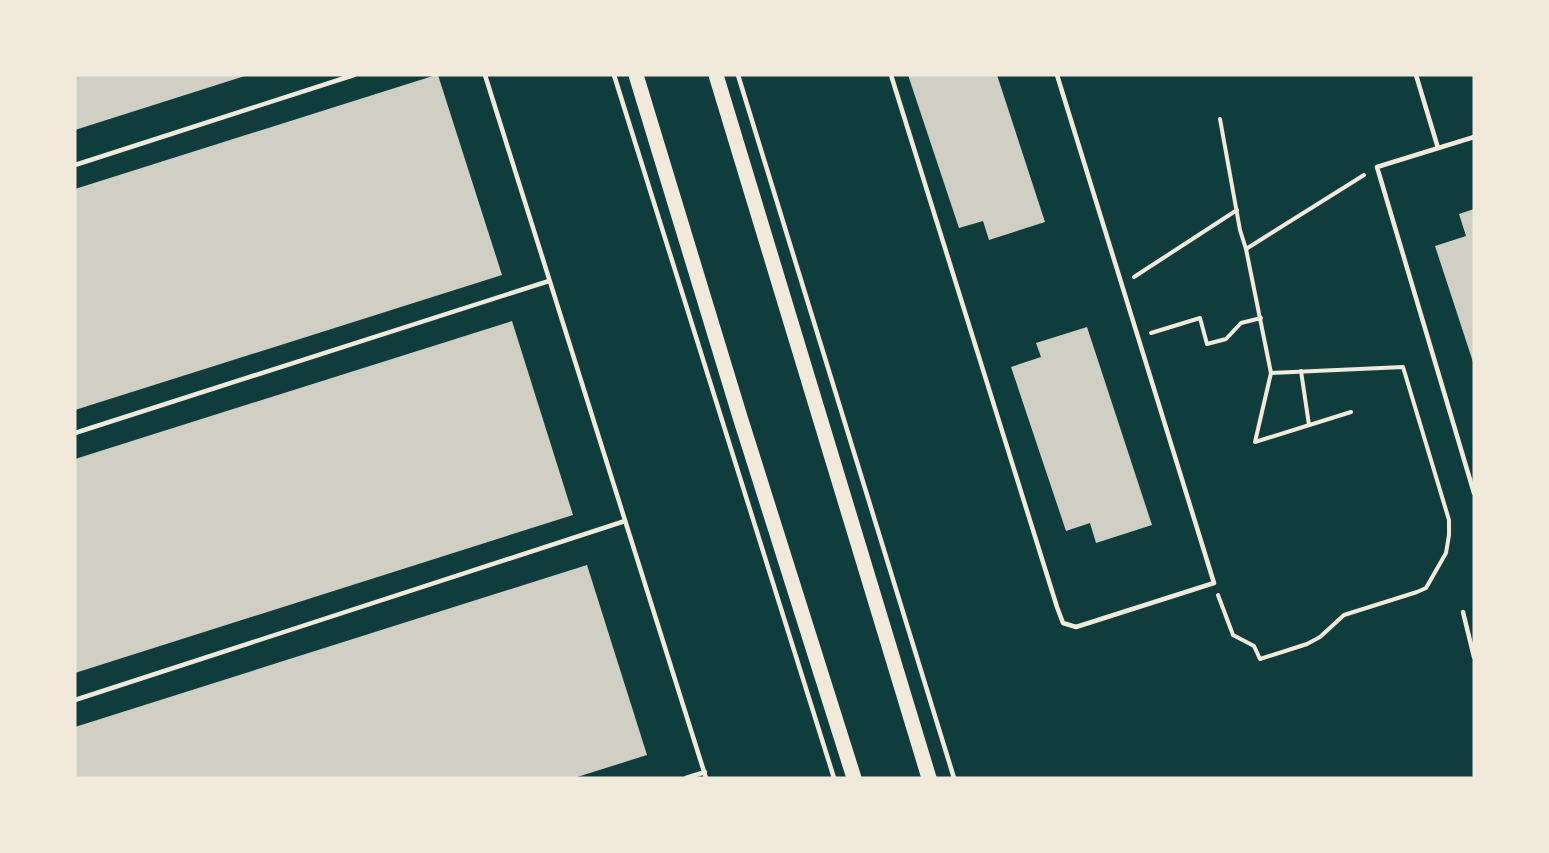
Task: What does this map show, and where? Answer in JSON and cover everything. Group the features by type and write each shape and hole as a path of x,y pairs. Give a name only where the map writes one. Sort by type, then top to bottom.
{"main road":[{"path":"636,75 854,778"},
{"path":"716,75 929,778"}],"lane":[{"path":"75,165 354,75"},
{"path":"484,75 705,775 686,778"},
{"path":"614,75 834,778"},
{"path":"738,75 954,778"},
{"path":"891,75 1063,623 1077,627 1214,583 1057,75"},
{"path":"1416,75 1438,148"},
{"path":"1474,137 1377,167 1474,493"},
{"path":"75,433 549,280"},
{"path":"75,700 625,521"},
{"path":"1463,612 1474,657"}],"path":[{"path":"1220,119 1240,230 1261,318 1271,373 1255,442 1352,412"},
{"path":"1246,249 1377,167"},
{"path":"1122,285 1237,210"},
{"path":"1138,337 1200,318 1207,344 1226,339 1242,323 1261,318"},
{"path":"1214,583 1233,635 1254,646 1260,659 1307,644 1320,637 1344,615 1426,588 1446,552 1449,520 1403,367 1271,373"},
{"path":"1301,371 1309,425"}],"building":[{"path":"75,75 248,75 75,130"},
{"path":"438,75 502,275 75,410 75,189"},
{"path":"908,75 997,75 1045,222 989,240 983,221 959,228"},
{"path":"1474,209 1474,365 1435,246 1466,236 1459,214"},
{"path":"512,321 573,515 75,673 75,459"},
{"path":"1087,327 1152,525 1096,543 1090,523 1066,531 1011,367 1041,357 1036,343"},
{"path":"587,565 647,755 574,778 75,778 75,727"}]}
